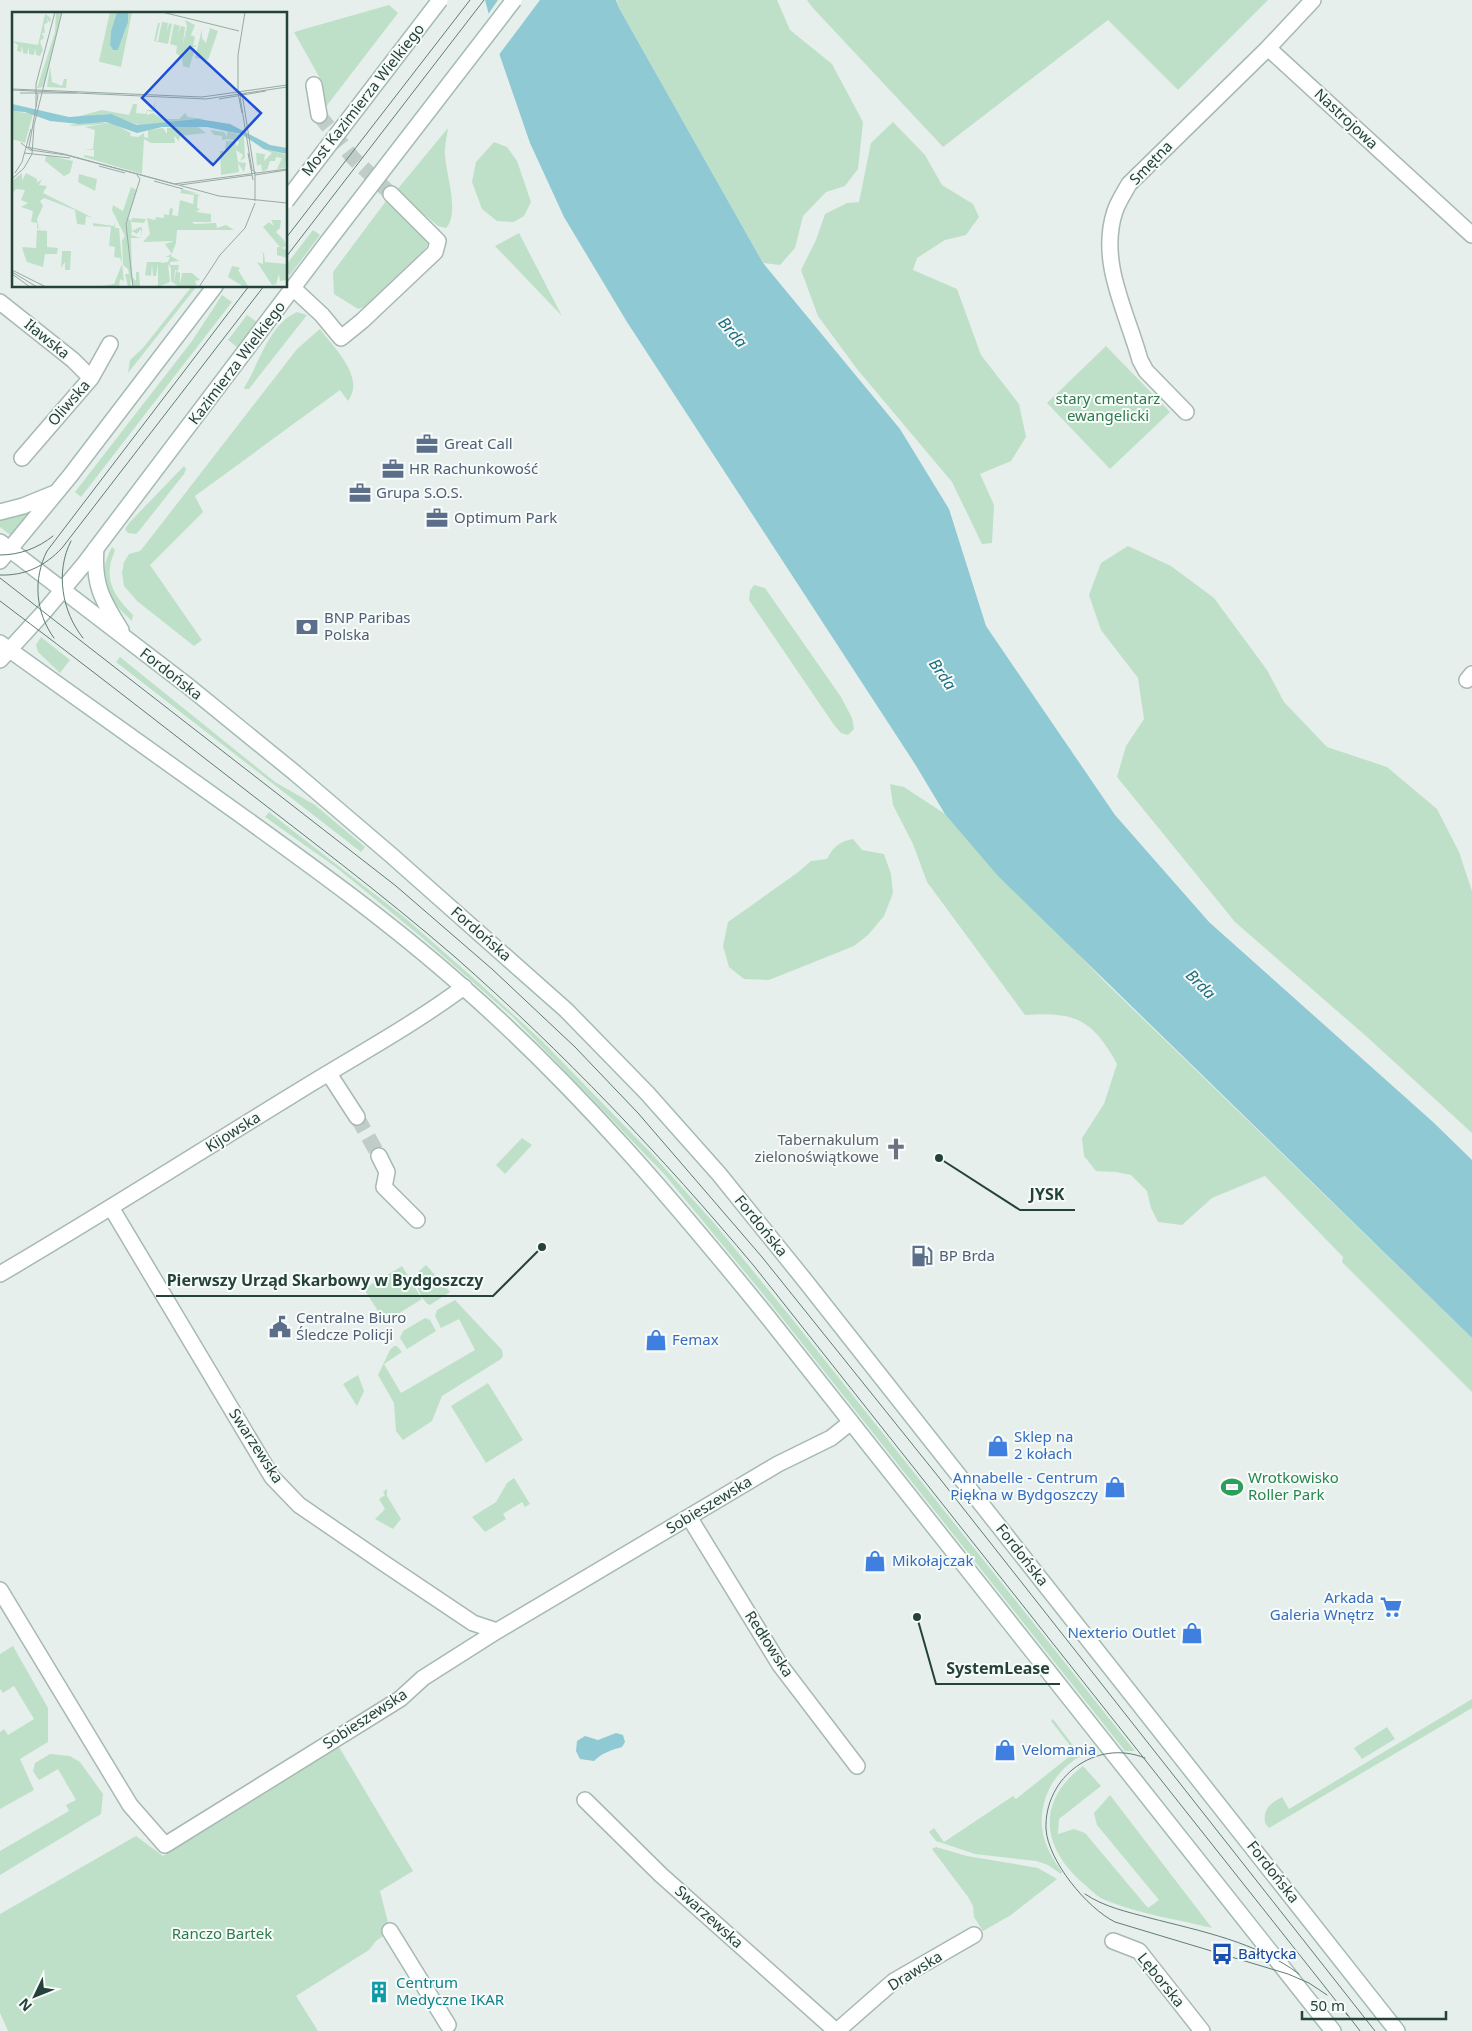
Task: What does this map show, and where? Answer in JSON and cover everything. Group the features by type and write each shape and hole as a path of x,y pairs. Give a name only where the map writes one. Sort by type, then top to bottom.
{"main road":[{"name":"Most Kazimierza Wielkiego","path":"288,198 440,0"},
{"name":"Kazimierza Wielkiego","path":"3,651 63,590 96,548 329,240 514,0"},
{"path":"1268,48 1313,0"},
{"name":"Nastrojowa","path":"1268,48 1472,235"},
{"name":"Smętna","path":"1186,412 1146,371 1140,360 1115,286 1109,247 1115,212 1129,184 1268,48"},
{"path":"314,85 319,115"},
{"path":"293,288 322,315 342,338 435,252 438,241 391,194"},
{"path":"3,551 56,493 213,288"},
{"name":"Iławska","path":"0,302 65,354 91,378"},
{"name":"Oliwska","path":"22,458 91,378 110,344"},
{"path":"0,512 23,506 56,493"},
{"path":"96,548 95,569 99,589 111,615 126,638"},
{"name":"Fordońska","path":"3,551 63,590 188,686 391,855 566,1010 647,1093 719,1174 803,1278 1396,2030"},
{"path":"3,651 333,881 379,917 464,987 599,1119 680,1209 1333,2031"},
{"name":"Kijowska","path":"0,1274 112,1209 447,1000 464,987"},
{"path":"327,1074 333,1080 356,1117"},
{"path":"380,1156 387,1172 384,1187 417,1220"},
{"name":"Swarzewska","path":"112,1209 272,1477 299,1505 388,1566 473,1623 497,1631"},
{"name":"Sobieszewska","path":"0,1590 130,1806 165,1845 400,1699 423,1678 497,1631 778,1464 831,1438 851,1422"},
{"name":"Redłowska","path":"689,1517 780,1664 858,1766"},
{"name":"Swarzewska","path":"585,1800 661,1875 836,2031"},
{"path":"390,1931 447,2029"},
{"name":"Drawska","path":"836,2031 894,1982 974,1935"},
{"name":"Lęborska","path":"1112,1940 1139,1951 1202,2031"}],"green space":[{"path":"617,0 777,0 790,30 832,64 863,122 858,169 845,186 826,192 803,216 795,248 780,265 763,263 619,8"},
{"path":"807,0 1268,0 1178,90 1108,20 943,147"},
{"path":"389,5 398,13 325,108 322,82 294,32"},
{"path":"893,122 925,155 942,185 973,204 979,217 966,235 945,240 917,258 913,270 957,289 981,355 1019,404 1026,437 1011,461 980,474 994,505 992,543 982,544 952,482 857,369 818,316 801,270 816,240 825,214 847,203 859,202 871,143"},
{"path":"448,128 445,152 452,213 446,228 438,226 396,191"},
{"path":"494,142 507,147 517,161 531,202 524,216 514,222 497,221 482,209 472,182 476,162"},
{"path":"386,201 426,236 428,243 426,248 364,307 358,309 334,294 333,272"},
{"path":"313,230 320,235 290,275 288,274 288,262"},
{"path":"519,233 562,316 495,246"},
{"path":"190,288 195,288 128,373 130,360 143,348"},
{"path":"222,295 232,302 81,497 75,492 192,341"},
{"path":"297,312 307,315 249,389 245,389 272,335 287,318"},
{"path":"247,315 257,322 237,347 228,340"},
{"path":"320,329 346,363 350,372 353,382 352,392 348,401 340,390 195,496 203,512 150,565 202,640 194,646 137,601 124,586 122,573 124,562 129,554 140,551 297,349"},
{"name":"stary cmentarz ewangelicki","path":"1106,346 1170,412 1110,469 1047,403"},
{"path":"184,466 186,469 184,474 139,531 136,534 128,533 125,529 129,523"},
{"path":"32,510 13,537 0,527 0,518"},
{"path":"1128,546 1171,566 1214,598 1267,670 1284,702 1327,747 1387,767 1437,809 1459,852 1472,891 1472,1133 1367,1037 1235,922 1117,777 1126,746 1144,719 1138,678 1101,630 1089,595 1101,563"},
{"path":"112,547 115,550 110,569 112,585 115,593 133,615 132,621 116,605 106,588 104,569"},
{"path":"754,585 765,588 841,697 852,718 854,729 848,735 841,733 834,725 749,600 750,591"},
{"path":"41,637 70,660 60,673 38,652 36,645"},
{"path":"120,657 275,782 315,805 365,847 361,852 116,662"},
{"path":"890,784 904,787 945,814 1104,981 1472,1338 1472,1392 1342,1262 1343,1257 1265,1176 1212,1198 1182,1225 1158,1222 1151,1208 1147,1191 1131,1175 1096,1171 1084,1156 1082,1138 1104,1104 1117,1064 1100,1037 1081,1021 1057,1015 1025,1015 927,882 913,844 893,805"},
{"path":"269,812 404,917 479,983 542,1041 651,1153 714,1223 793,1320 1135,1751 1125,1751 763,1294 665,1175 513,1017 419,935 337,868 265,817"},
{"path":"853,839 862,850 884,854 891,874 893,893 884,916 868,935 854,946 769,980 744,979 729,967 723,946 728,922 811,861 827,859 837,845"},
{"path":"522,1138 532,1145 505,1174 496,1165"},
{"path":"426,1265 450,1292 430,1305 421,1296 416,1281 417,1273"},
{"path":"402,1266 422,1299 385,1322 364,1289"},
{"path":"455,1300 502,1350 503,1356 442,1396 432,1421 403,1440 396,1431 394,1403 378,1375 390,1350 394,1346 397,1346 402,1352 384,1364 401,1393 475,1350 459,1319 441,1328 435,1316 437,1310"},
{"path":"425,1318 430,1320 436,1331 407,1349 400,1338 403,1331"},
{"path":"358,1375 364,1391 357,1406 343,1384"},
{"path":"488,1383 523,1440 486,1463 451,1406"},
{"path":"514,1478 530,1504 525,1507 522,1502 503,1514 506,1519 485,1532 472,1517 496,1502 507,1483"},
{"path":"387,1489 387,1496 401,1519 393,1529 375,1519 385,1509 379,1499 385,1495 383,1492"},
{"path":"13,1646 48,1708 48,1742 20,1759 34,1790 0,1809 0,1732 4,1729 8,1735 34,1719 14,1686 3,1693 0,1689 0,1654"},
{"path":"1472,1699 1472,1708 1269,1828 1265,1823 1265,1813 1271,1804 1278,1799 1282,1797 1289,1809"},
{"path":"1053,1719 1081,1756 1071,1762 1055,1779 1049,1789 1042,1811 1044,1839 1062,1872 1061,1874 1048,1865 1036,1861 975,1854 936,1841 929,1832 934,1828 944,1842 1013,1796 1016,1799 1075,1752 1051,1721"},
{"path":"1387,1727 1395,1739 1362,1759 1354,1748"},
{"name":"Ranczo Bartek","path":"339,1747 413,1871 380,1891 390,1931 376,1941 369,1950 296,1996 318,2031 8,2031 0,2013 0,1914 136,1836 163,1856"},
{"path":"50,1754 70,1756 80,1762 103,1794 101,1814 0,1875 0,1851 69,1811 66,1805 76,1800 58,1769 39,1780 33,1771 35,1763"},
{"path":"1083,1766 1101,1786 1059,1819 1058,1834 1074,1829 1085,1833 1148,1908 1159,1900 1097,1825 1094,1813 1110,1795 1212,1928 1117,1905 1099,1897 1070,1870 1059,1855 1052,1840 1051,1809 1057,1794"},
{"path":"936,1847 967,1856 1038,1868 1057,1879 1011,1915 983,1931 974,1917 973,1906 968,1897 932,1849"}],"water":[{"name":"Brda","path":"485,0 616,0 763,263 900,429 949,509 986,626 1115,815 1209,922 1433,1122 1472,1160 1472,1338 998,876 945,814 915,764 627,322 564,217 530,143 500,56"},
{"path":"616,1733 623,1735 625,1742 622,1747 607,1752 594,1761 580,1759 576,1751 577,1741 585,1736 598,1740"}],"pier":[{"path":"498,0 540,0 498,56 487,16"}],"tunnel":[{"path":"319,115 353,158 391,194"},
{"path":"357,1117 379,1156"}],"tram line":[{"path":"288,235 470,0"},
{"path":"288,254 484,0"},
{"path":"54,638 43,617 38,595 40,573 47,551 247,288"},
{"path":"0,575 18,574 34,569 49,560 62,548 262,288"},
{"path":"0,555 15,554 28,550 53,536"},
{"path":"71,541 63,566 63,591 70,616 83,638"},
{"path":"0,578 396,886 492,969 575,1047 638,1113 762,1257 937,1475 1375,2031"},
{"path":"0,601 312,841 427,933 495,993 610,1106 684,1185 754,1266 1348,2016"},
{"path":"1145,1758 1127,1753 1109,1753 1092,1758 1076,1766 1064,1778 1054,1793 1048,1810 1046,1829 1048,1842 1061,1869 1081,1895 1115,1922 1288,1974 1309,1983 1327,1995"},
{"path":"1085,1894 1116,1909 1208,1933 1247,1946 1283,1963 1299,1974"},
{"path":"1344,2010 1360,2031"}],"place":[{"name":"Great Call","path":"427,444"},
{"name":"HR Rachunkowość","path":"393,469"},
{"name":"Grupa S.O.S.","path":"360,493"},
{"name":"Optimum Park","path":"437,518"},
{"name":"BNP Paribas Polska","path":"307,627"},
{"name":"Tabernakulum zielonoświątkowe","path":"896,1149"},
{"name":"JYSK","path":"939,1158"},
{"name":"Pierwszy Urząd Skarbowy w Bydgoszczy","path":"542,1247"},
{"name":"BP Brda","path":"922,1256"},
{"name":"Centralne Biuro Śledcze Policji","path":"280,1327"},
{"name":"Femax","path":"656,1340"},
{"name":"Sklep na 2 kołach","path":"998,1446"},
{"name":"Annabelle - Centrum Piękna w Bydgoszczy","path":"1115,1487"},
{"name":"Wrotkowisko Roller Park","path":"1232,1487"},
{"name":"Mikołajczak","path":"875,1561"},
{"name":"Arkada Galeria Wnętrz","path":"1391,1607"},
{"name":"SystemLease","path":"917,1617"},
{"name":"Nexterio Outlet","path":"1192,1633"},
{"name":"Velomania","path":"1005,1750"},
{"name":"Bałtycka","path":"1222,1954"},
{"name":"Centrum Medyczne IKAR","path":"379,1992"}]}
